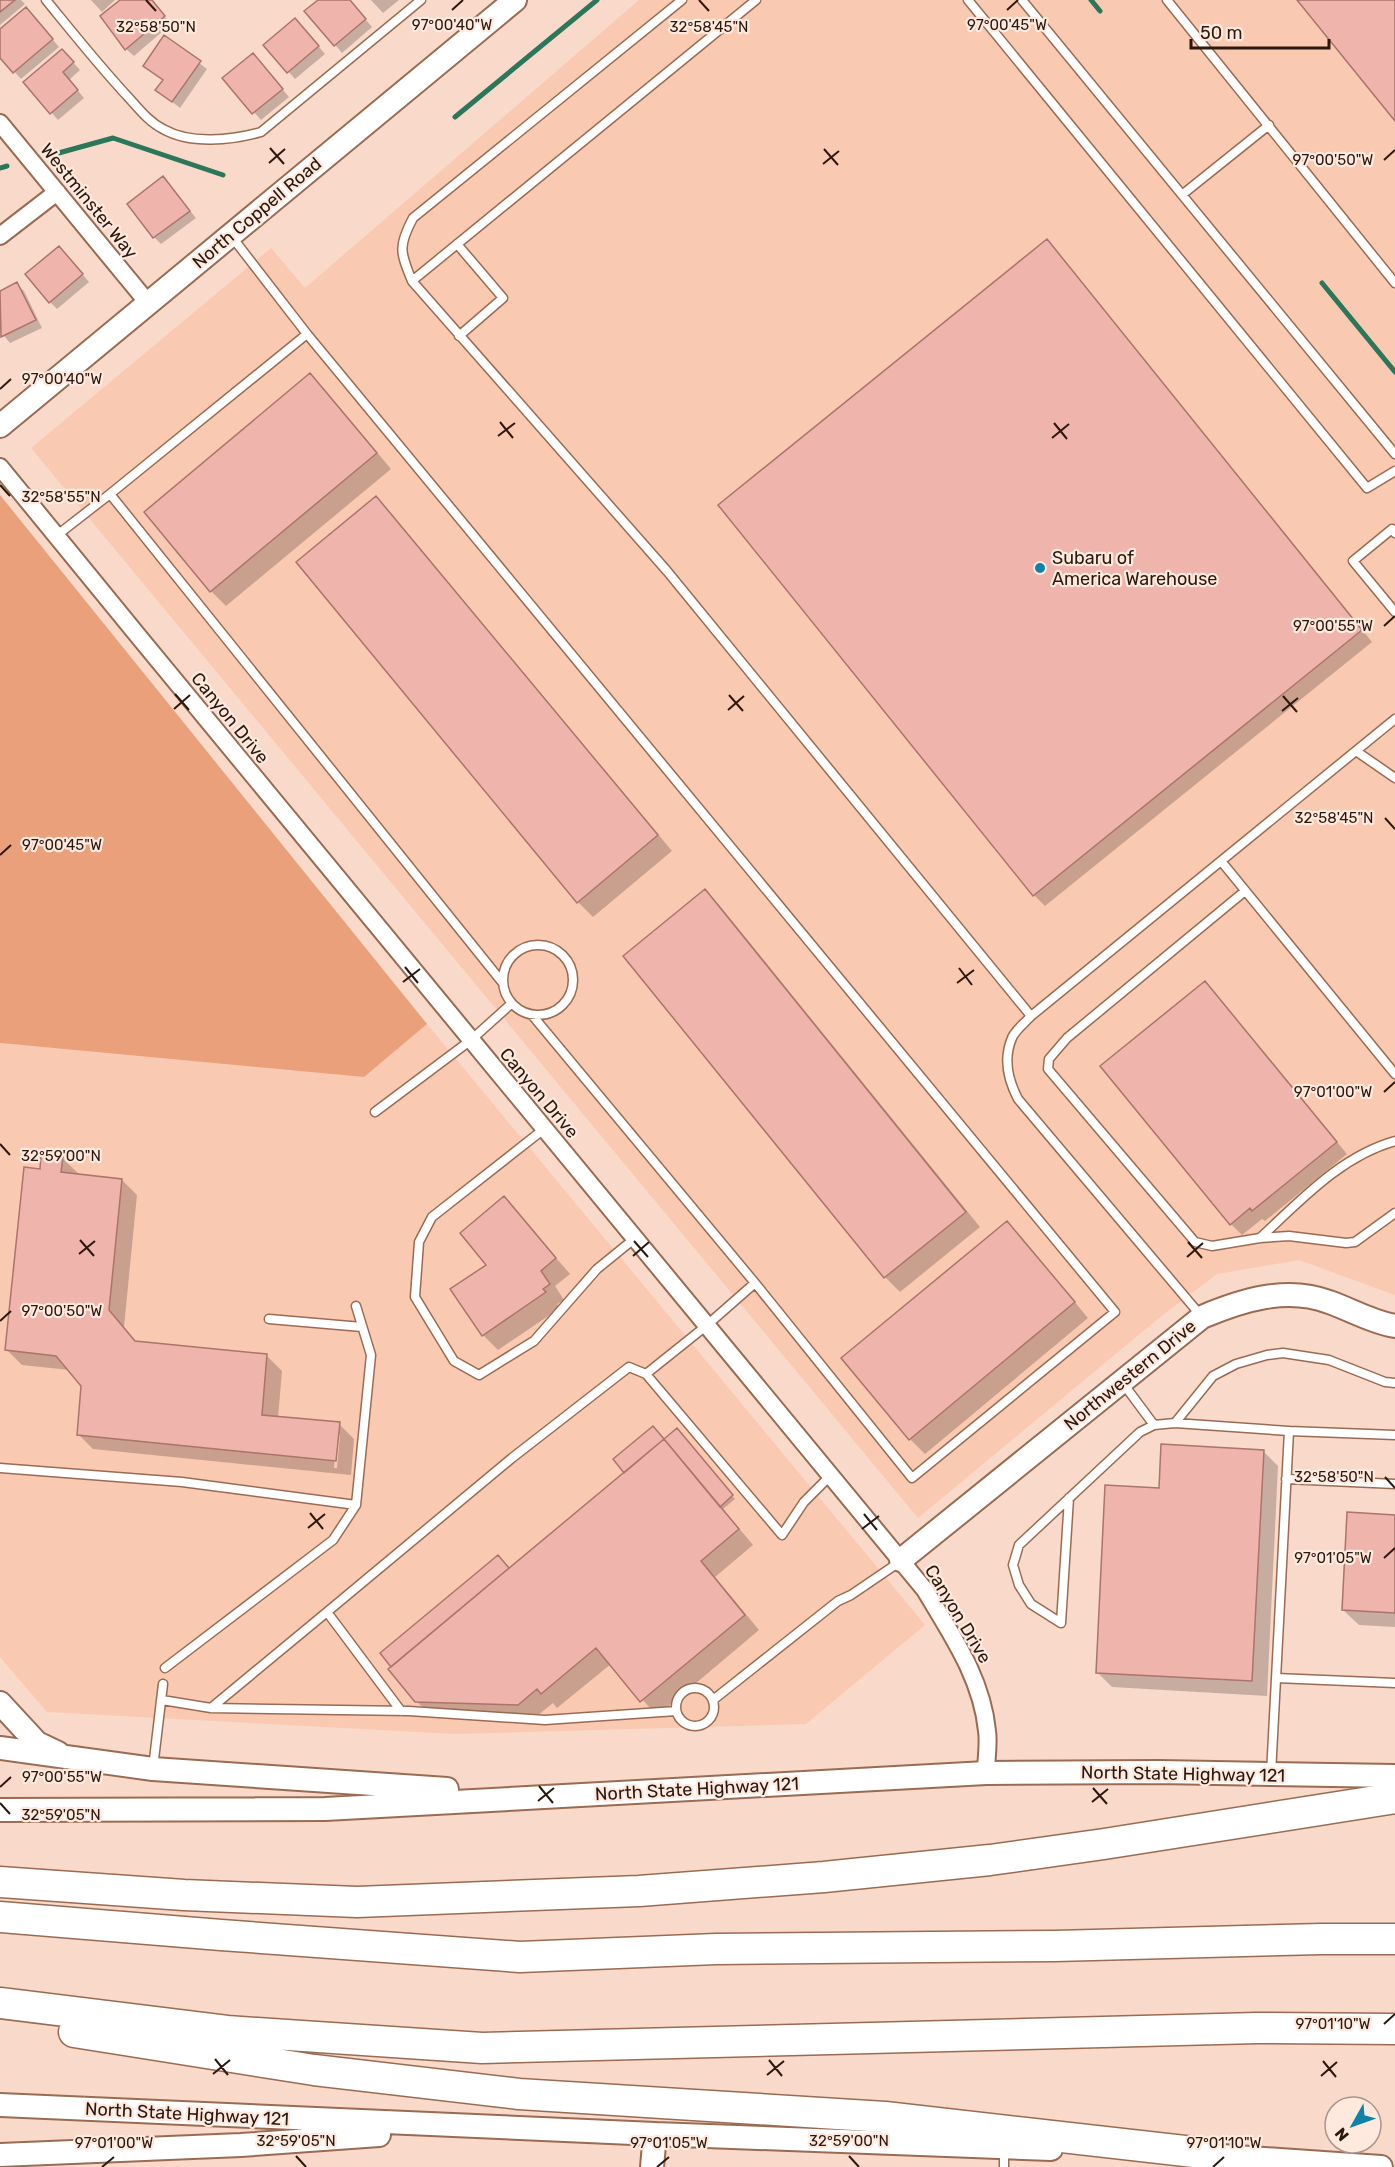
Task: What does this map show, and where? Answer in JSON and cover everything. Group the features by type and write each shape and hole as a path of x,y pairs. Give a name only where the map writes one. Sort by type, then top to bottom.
{"highway":[{"path":"0,1882 357,1902 639,1891 824,1877 990,1860 1395,1798"},
{"path":"0,1917 520,1957 716,1949 1055,1946 1395,1939"},
{"path":"0,2003 226,2031 482,2048 1257,2028 1395,2030"},
{"path":"0,2020 314,2070 519,2094 885,2117 1211,2154"}],"main road":[{"name":"North Coppell Road","path":"0,426 515,0"},
{"name":"Northwestern Drive","path":"901,1560 1202,1317 1234,1303 1266,1296 1305,1295 1330,1302 1357,1315 1395,1326"},
{"path":"0,1703 38,1743 70,1759"},
{"path":"0,1748 153,1769 422,1789 593,1794"},
{"name":"North State Highway 121","path":"0,1810 325,1809 986,1773 1395,1776"},
{"name":"North State Highway 121","path":"0,2105 655,2134 1004,2157 1211,2154 1381,2167"},
{"path":"0,2155 241,2145 482,2127"},
{"path":"652,2167 655,2134"}],"street":[{"name":"Westminster Way","path":"0,123 148,303"},
{"path":"0,236 57,192"},
{"name":"Canyon Drive","path":"0,466 925,1590 972,1671 988,1733 986,1773"}],"lane":[{"path":"46,0 117,86 147,118 163,130 183,136 240,138 261,132 421,0"},
{"path":"682,0 413,218 402,239 403,259 412,281 667,571 1031,1016"},
{"path":"412,281 756,0"},
{"path":"968,0 1367,488 1395,471"},
{"path":"1022,0 1395,454"},
{"path":"1167,0 1395,283"},
{"path":"1183,194 1269,125"},
{"path":"231,235 308,334 1115,1312 912,1478 755,1283 532,1015"},
{"path":"457,244 503,298 459,336"},
{"path":"56,536 308,334"},
{"path":"110,494 502,982"},
{"path":"1395,533 1392,529 1353,561 1395,612"},
{"path":"1202,1317 1018,1099 1010,1083 1007,1069 1012,1036 1031,1016 1395,719"},
{"path":"1356,751 1395,778"},
{"path":"1221,861 1395,1074"},
{"path":"1245,891 1067,1038 1049,1059 1047,1069 1195,1242 1212,1246 1289,1236 1338,1243 1354,1242 1395,1213"},
{"path":"538,944 550,946 568,960 573,971 574,983 571,995 564,1005 544,1016 520,1011 505,994 502,982 508,960 516,951 538,944"},
{"path":"375,1112 471,1040 512,1004"},
{"path":"544,1129 432,1217 419,1242 415,1297 454,1361 479,1375 534,1341 597,1269 634,1239"},
{"path":"1260,1238 1314,1188 1350,1161 1364,1152 1395,1141"},
{"path":"646,1374 755,1283"},
{"path":"165,1668 333,1540 356,1505 371,1355 356,1305"},
{"path":"270,1319 362,1327"},
{"path":"1174,1423 1213,1376 1236,1364 1267,1355 1283,1353 1329,1360 1385,1382 1395,1383"},
{"path":"211,1708 512,1458 629,1367 646,1374 782,1535 804,1502 830,1476"},
{"path":"1122,1382 1154,1425"},
{"path":"1069,1498 1061,1623 1030,1604 1019,1585 1013,1565 1020,1545 1069,1498 1140,1432 1154,1425 1174,1423 1395,1435"},
{"path":"1271,1774 1289,1431"},
{"path":"0,1468 182,1482 356,1505"},
{"path":"1286,1479 1395,1484"},
{"path":"713,1700 703,1690 689,1689 678,1697 676,1712 683,1723 702,1725 712,1716 713,1700 837,1601 851,1595 901,1560"},
{"path":"327,1612 401,1711"},
{"path":"1276,1678 1395,1683"},
{"path":"153,1769 163,1684"},
{"path":"162,1700 211,1708 401,1711 545,1720 676,1712"}],"shaded area":[{"path":"639,0 1395,0 1395,1295 1299,1260 1217,1274 1159,1318 918,1518 31,448 271,248 305,288"},
{"path":"0,495 427,1024 364,1077 0,1043"},
{"path":"427,1024 925,1625 806,1724 455,1734 47,1712 0,1657 0,1043 363,1077"}],"building":[{"path":"0,0 15,0 0,12"},
{"path":"120,0 152,0 165,16 125,50 100,16"},
{"path":"318,0 350,0 366,19 334,46 304,11"},
{"path":"1297,0 1395,0 1395,121"},
{"path":"26,7 53,39 13,73 0,58 0,29"},
{"path":"295,18 319,46 287,73 263,45"},
{"path":"164,35 201,61 172,102 155,90 163,80 143,66"},
{"path":"62,49 74,62 63,72 78,90 50,114 23,82"},
{"path":"253,53 283,89 252,114 222,78"},
{"path":"163,176 190,211 153,238 127,204"},
{"name":"Subaru of America Warehouse","path":"1047,239 1362,630 1033,896 718,505"},
{"path":"59,246 83,274 49,303 25,274"},
{"path":"17,282 36,320 1,337 0,291"},
{"path":"310,373 377,453 210,592 144,512"},
{"path":"376,496 658,835 577,903 296,562"},
{"path":"705,889 966,1212 884,1278 623,956"},
{"path":"1205,981 1337,1142 1252,1211 1250,1208 1230,1225 1100,1066"},
{"path":"41,1154 63,1157 61,1172 122,1179 109,1310 135,1341 267,1354 262,1415 340,1422 336,1461 77,1435 81,1386 56,1356 5,1350 24,1167 40,1169"},
{"path":"504,1196 556,1258 541,1271 550,1284 543,1289 546,1292 482,1336 450,1289 486,1265 460,1233"},
{"path":"1007,1221 1075,1302 909,1440 841,1358"},
{"path":"653,1426 664,1439 624,1473 613,1459"},
{"path":"677,1428 733,1495 720,1507 664,1439"},
{"path":"664,1439 739,1529 701,1561 745,1615 640,1702 596,1648 541,1694 537,1689 518,1705 415,1702 388,1669"},
{"path":"1161,1444 1264,1450 1252,1681 1096,1673 1105,1485 1159,1488"},
{"path":"1347,1512 1395,1515 1395,1613 1342,1610"},
{"path":"498,1555 509,1568 391,1667 380,1653"}],"waterway":[{"path":"455,117 597,0"},
{"path":"1091,0 1100,11"},
{"path":"55,154 113,138 223,175"},
{"path":"0,168 7,166"},
{"path":"1322,283 1395,372"}],"place":[{"name":"Subaru of America Warehouse","path":"1040,568"}]}
